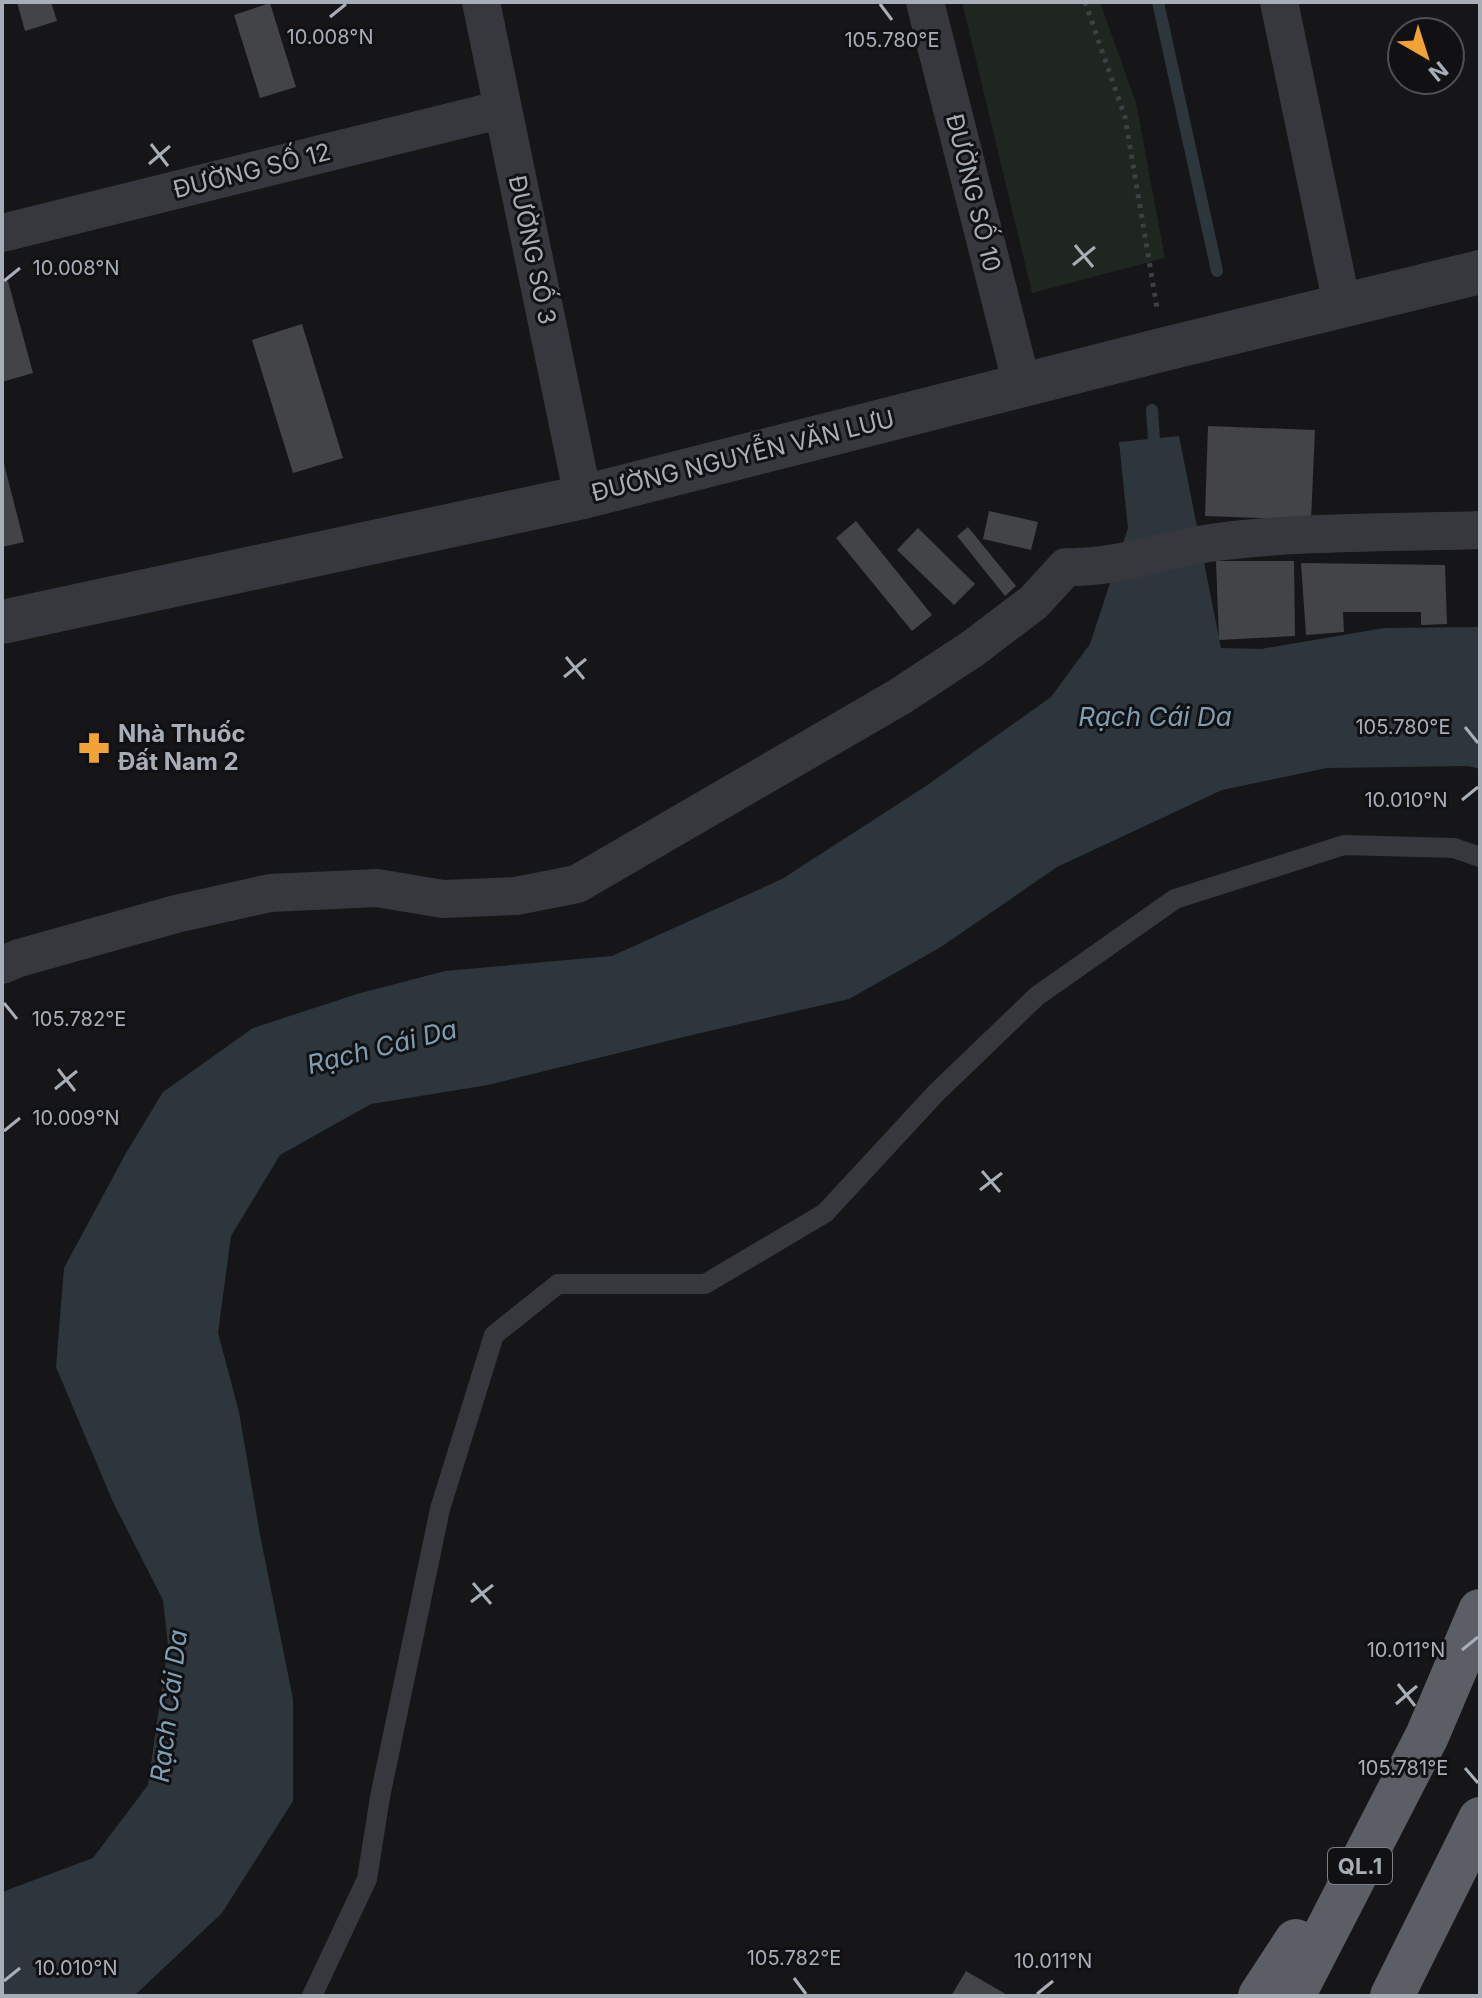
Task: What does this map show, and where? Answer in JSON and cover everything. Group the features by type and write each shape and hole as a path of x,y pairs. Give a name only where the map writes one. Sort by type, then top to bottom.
{"highway":[{"name":"QL.1","path":"1293,1996 1427,1736 1480,1611"},
{"path":"1260,1996 1427,1736"},
{"path":"1392,1996 1480,1819"},
{"path":"1403,1996 1480,1826"}],"street":[{"name":"ĐƯỜNG SỐ 3","path":"481,2 583,497"},
{"name":"ĐƯỜNG SỐ 10","path":"925,2 1022,385"},
{"path":"1279,2 1342,305"},
{"name":"ĐƯỜNG SỐ 12","path":"2,233 503,109"},
{"name":"ĐƯỜNG NGUYỄN VĂN LƯU","path":"2,622 583,497 1480,272"},
{"path":"2,965 176,914 270,893 377,888 443,899 516,896 577,884 899,697 972,649 1034,602 1066,567 1093,568 1215,542 1311,535 1480,530"}],"lane":[{"path":"312,1996 367,1879 380,1797 440,1509 494,1335 558,1284 705,1284 825,1213 936,1093 1037,996 1175,899 1344,845 1454,848 1480,857"}],"path":[{"path":"1085,2 1125,117 1165,349"}],"shaded area":[{"path":"962,2 1100,2 1136,103 1165,258 1032,293"}],"water":[{"name":"Rạch Cái Da","path":"1179,436 1221,648 1261,649 1384,628 1480,627 1480,769 1468,766 1327,768 1222,790 1057,867 941,947 849,999 488,1085 371,1104 280,1155 231,1236 218,1333 239,1412 293,1699 293,1801 222,1913 134,1996 2,1996 2,1892 93,1858 148,1785 168,1645 163,1600 113,1502 56,1367 64,1268 163,1092 253,1028 357,994 445,971 612,956 782,879 926,786 1051,697 1090,644 1128,528 1119,442"}],"building":[{"path":"17,2 51,2 57,21 25,31"},
{"path":"270,3 296,87 260,98 234,15"},
{"path":"8,281 33,373 2,382 2,283"},
{"path":"302,324 343,458 293,473 252,340"},
{"path":"1208,426 1315,430 1311,520 1205,516"},
{"path":"2,456 24,542 2,547"},
{"path":"989,511 1038,522 1031,550 983,539"},
{"path":"856,521 932,615 912,631 836,538"},
{"path":"968,527 1016,586 1005,596 957,536"},
{"path":"918,528 975,584 954,605 897,550"},
{"path":"1216,561 1294,561 1295,636 1219,640"},
{"path":"1301,563 1445,565 1447,624 1421,625 1421,612 1343,612 1344,632 1306,635"},
{"path":"966,1971 1009,1996 951,1996"}],"waterway":[{"path":"1158,2 1217,271"},
{"path":"1152,410 1155,455"}],"place":[{"name":"Nhà Thuốc Đất Nam 2","path":"94,748"}]}
